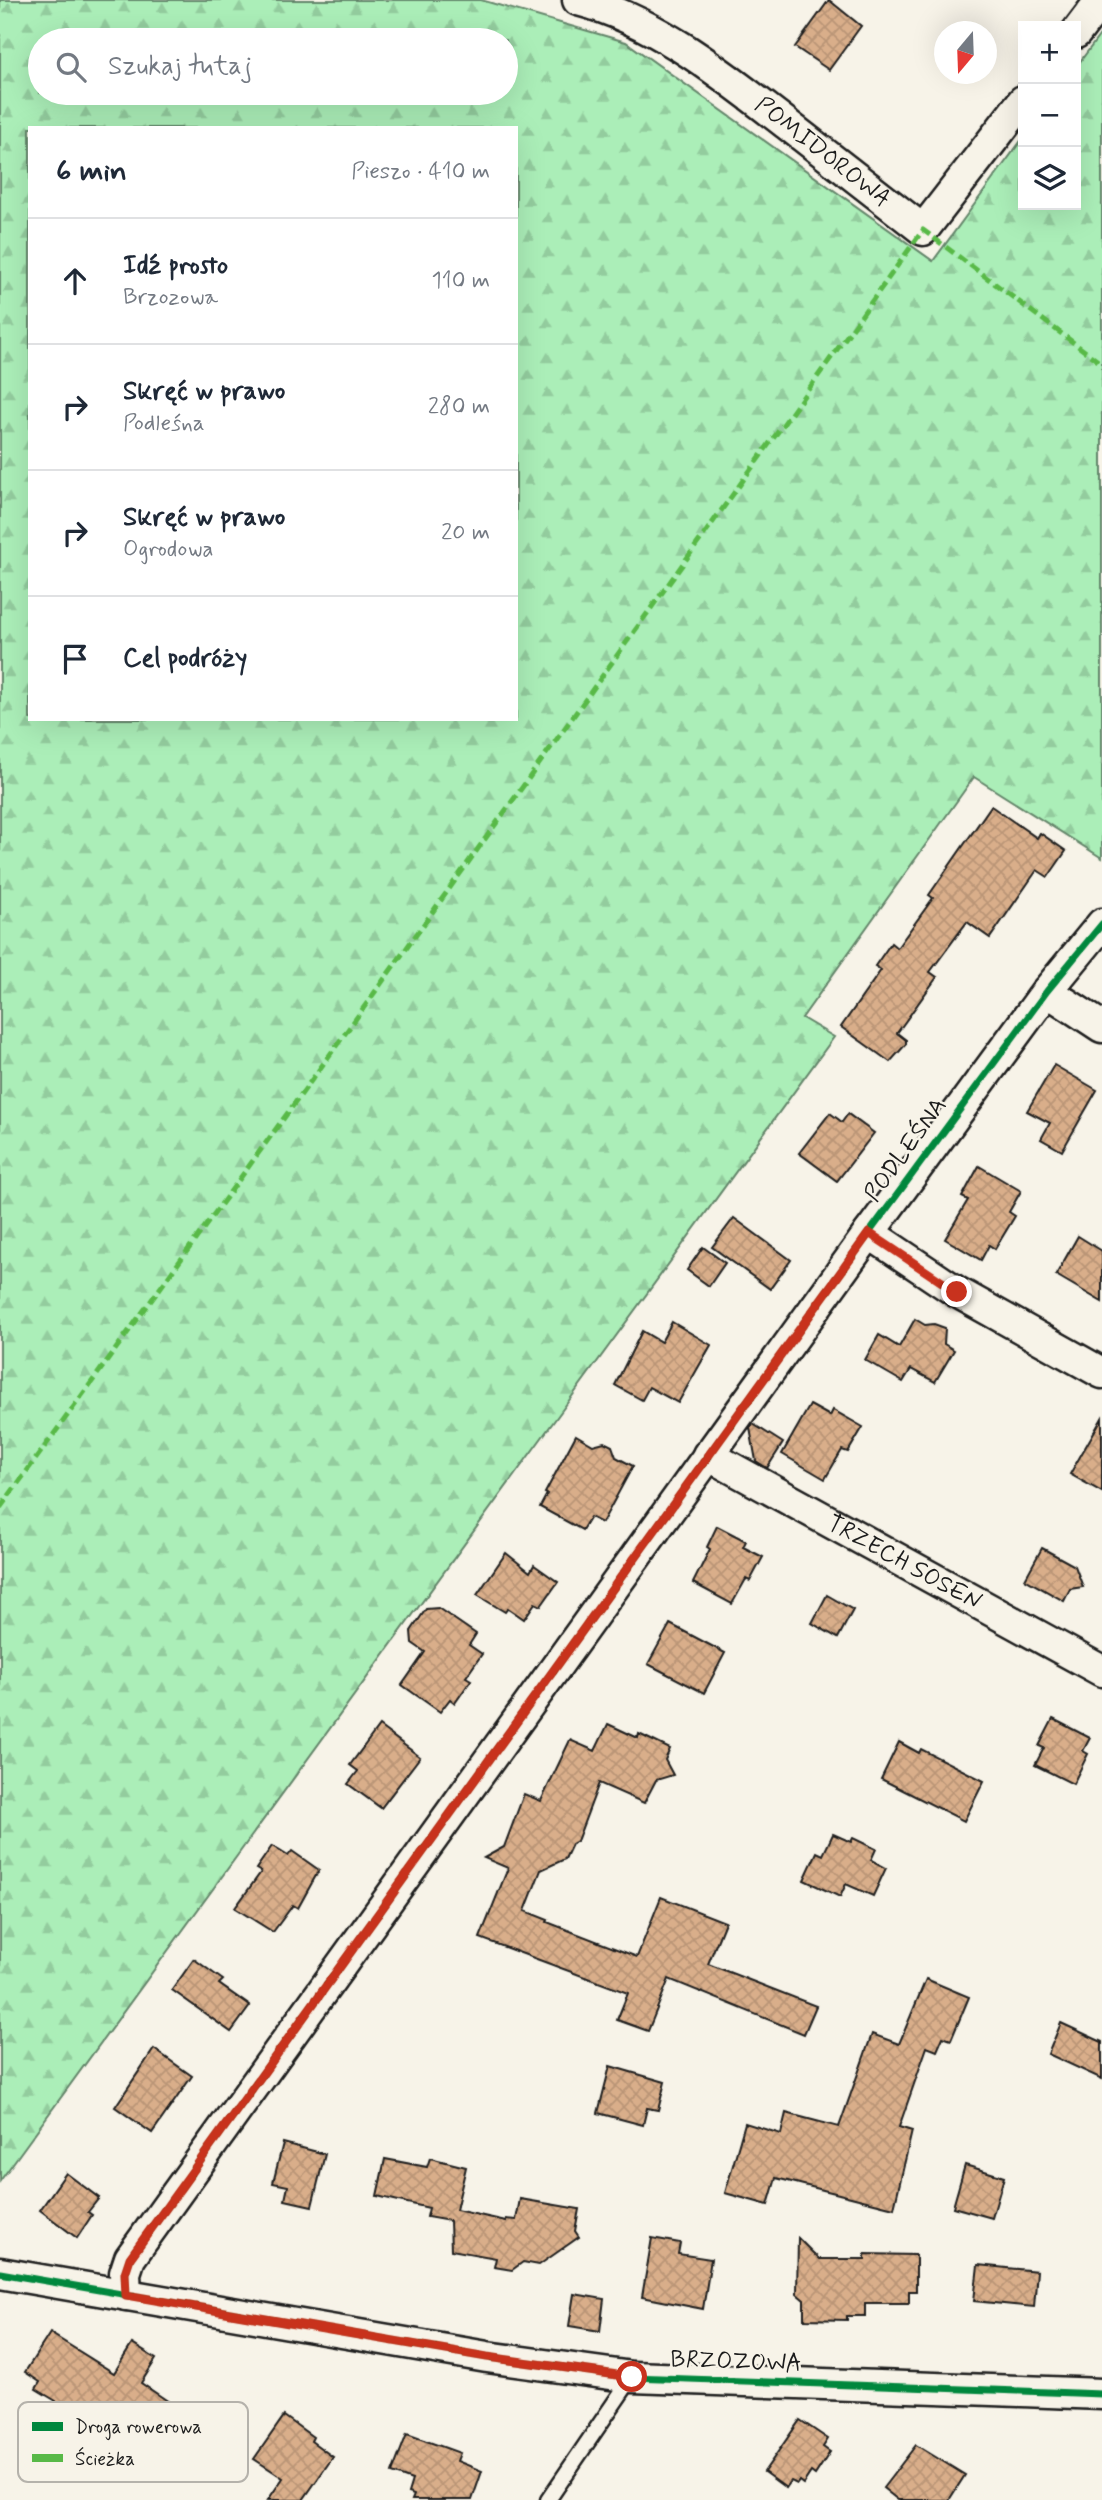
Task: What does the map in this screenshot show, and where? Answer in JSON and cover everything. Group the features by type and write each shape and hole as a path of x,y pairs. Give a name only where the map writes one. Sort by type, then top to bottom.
{"street":[{"name":"POMIDOROWA","path":"578,0 594,4 659,34 716,69 923,230 1018,107"},
{"path":"1081,26 1101,0"},
{"name":"PODLEŚNA","path":"126,2295 125,2273 130,2258 869,1233 1047,991 1102,924"},
{"path":"1047,991 1102,1027"},
{"path":"869,1233 957,1292 1102,1373"},
{"name":"TRZECH SOSEN","path":"708,1455 1102,1671"},
{"name":"BRZOZOWA","path":"0,2273 487,2357 632,2377 1102,2394"}],"lane":[{"path":"548,2500 632,2377"}],"green space":[{"path":"0,0 481,0 626,42 933,261 1018,145 1018,210 1081,210 1081,60 1102,32 1102,858 974,777 802,1018 834,1037 0,2181"}],"building":[{"path":"829,0 861,26 829,70 795,47"},
{"path":"991,806 1037,838 1040,833 1066,851 1048,877 1037,870 990,938 967,922 930,972 937,977 897,1033 906,1040 906,1044 890,1062 841,1027 881,970 875,966 891,943 897,948 933,898 929,895"},
{"path":"1054,1065 1097,1090 1062,1151 1041,1139 1050,1123 1027,1111"},
{"path":"830,1113 842,1122 848,1114 874,1133 837,1181 799,1153"},
{"path":"979,1166 1021,1191 1009,1212 1015,1216 995,1249 989,1245 981,1260 945,1239 968,1200 962,1197"},
{"path":"734,1218 791,1260 770,1289 712,1247"},
{"path":"1078,1236 1102,1251 1102,1302 1056,1275"},
{"path":"703,1247 725,1263 709,1286 687,1270"},
{"path":"915,1319 925,1325 934,1324 945,1328 944,1344 954,1350 935,1382 911,1369 903,1382 865,1360 879,1335 899,1347"},
{"path":"672,1322 711,1345 678,1403 649,1387 642,1400 615,1385 642,1331 661,1342"},
{"path":"810,1405 830,1416 833,1410 863,1427 848,1452 842,1450 825,1479 782,1454"},
{"path":"1102,1418 1102,1492 1070,1474"},
{"path":"753,1424 783,1443 767,1468 756,1461 750,1428"},
{"path":"576,1435 593,1445 604,1442 612,1446 616,1457 633,1466 602,1523 590,1517 582,1530 540,1507"},
{"path":"717,1526 746,1541 743,1547 763,1557 750,1581 746,1579 732,1604 693,1583 710,1549 707,1547"},
{"path":"1042,1548 1075,1566 1083,1587 1070,1589 1064,1601 1025,1579"},
{"path":"506,1553 530,1572 534,1565 558,1582 541,1606 535,1603 524,1619 508,1608 505,1612 477,1595"},
{"path":"827,1595 853,1610 838,1638 812,1623"},
{"path":"438,1608 476,1634 469,1645 482,1654 466,1677 471,1680 455,1703 450,1699 440,1712 402,1685 425,1652 412,1643 411,1631 426,1609"},
{"path":"670,1624 725,1653 704,1693 648,1664"},
{"path":"1053,1719 1090,1738 1083,1751 1088,1754 1073,1784 1035,1765 1044,1748 1039,1746"},
{"path":"608,1724 638,1738 639,1734 670,1749 665,1760 673,1775 656,1780 644,1803 599,1783 577,1841 572,1844 565,1859 541,1870 525,1911 637,1957 661,1897 725,1922 708,1964 816,2006 804,2034 669,1979 648,2031 617,2020 628,1993 480,1938 508,1868 484,1858 504,1847 524,1794 541,1801 570,1740 595,1751"},
{"path":"379,1726 420,1757 381,1808 348,1784 358,1771 350,1765"},
{"path":"899,1742 919,1753 921,1749 984,1781 964,1821 881,1779"},
{"path":"833,1834 851,1842 853,1838 876,1849 871,1860 886,1868 873,1896 846,1884 840,1897 804,1880 817,1852 823,1855"},
{"path":"272,1846 288,1856 292,1851 319,1870 298,1908 293,1905 273,1932 235,1908 261,1872 256,1869"},
{"path":"194,1959 223,1980 219,1984 250,2006 231,2032 172,1990"},
{"path":"926,1979 969,1997 951,2040 943,2037 937,2051 927,2047 899,2127 912,2131 894,2208 776,2178 768,2205 725,2193 745,2123 781,2134 786,2113 839,2127 872,2034 899,2044"},
{"path":"1061,2023 1102,2042 1102,2079 1048,2054"},
{"path":"154,2049 192,2076 152,2133 115,2107"},
{"path":"610,2066 665,2082 658,2110 647,2108 643,2125 598,2113"},
{"path":"283,2143 325,2154 312,2206 285,2200 288,2186 273,2183"},
{"path":"430,2158 466,2167 456,2210 506,2221 516,2220 520,2199 579,2209 575,2231 579,2237 539,2265 523,2262 512,2270 494,2267 496,2258 451,2250 450,2221 427,2217 429,2208 377,2196 385,2159 427,2167"},
{"path":"965,2165 1004,2177 992,2218 953,2207"},
{"path":"66,2173 99,2198 88,2212 92,2215 77,2238 40,2210"},
{"path":"652,2238 680,2243 678,2254 711,2259 703,2309 642,2297"},
{"path":"798,2238 819,2259 865,2259 865,2254 916,2255 916,2291 909,2291 909,2303 865,2303 865,2316 847,2316 847,2320 804,2319 804,2300 797,2294"},
{"path":"978,2265 1037,2271 1034,2307 974,2301"},
{"path":"574,2294 604,2299 600,2331 569,2326"},
{"path":"50,2333 114,2373 132,2344 156,2359 141,2383 169,2402 55,2402 36,2389 40,2382 25,2372"},
{"path":"284,2416 313,2437 311,2441 333,2457 303,2500 268,2500 283,2478 254,2459"},
{"path":"800,2420 828,2439 823,2447 830,2452 815,2475 811,2472 803,2484 791,2481 786,2488 764,2472"},
{"path":"407,2434 460,2453 457,2461 482,2471 472,2500 412,2500 414,2495 408,2493 412,2480 392,2473"},
{"path":"916,2445 965,2475 949,2500 898,2500 883,2488"}],"marked path":[{"path":"0,1508 923,230 1102,364"}],"cycle path":[{"path":"126,2295 125,2273 130,2258 869,1233 1047,991 1102,924"},
{"path":"0,2273 487,2357 632,2377 1102,2394"}],"route":[{"path":"632,2377 487,2357 126,2295 125,2273 130,2258 353,1946 869,1233 957,1292"}]}
